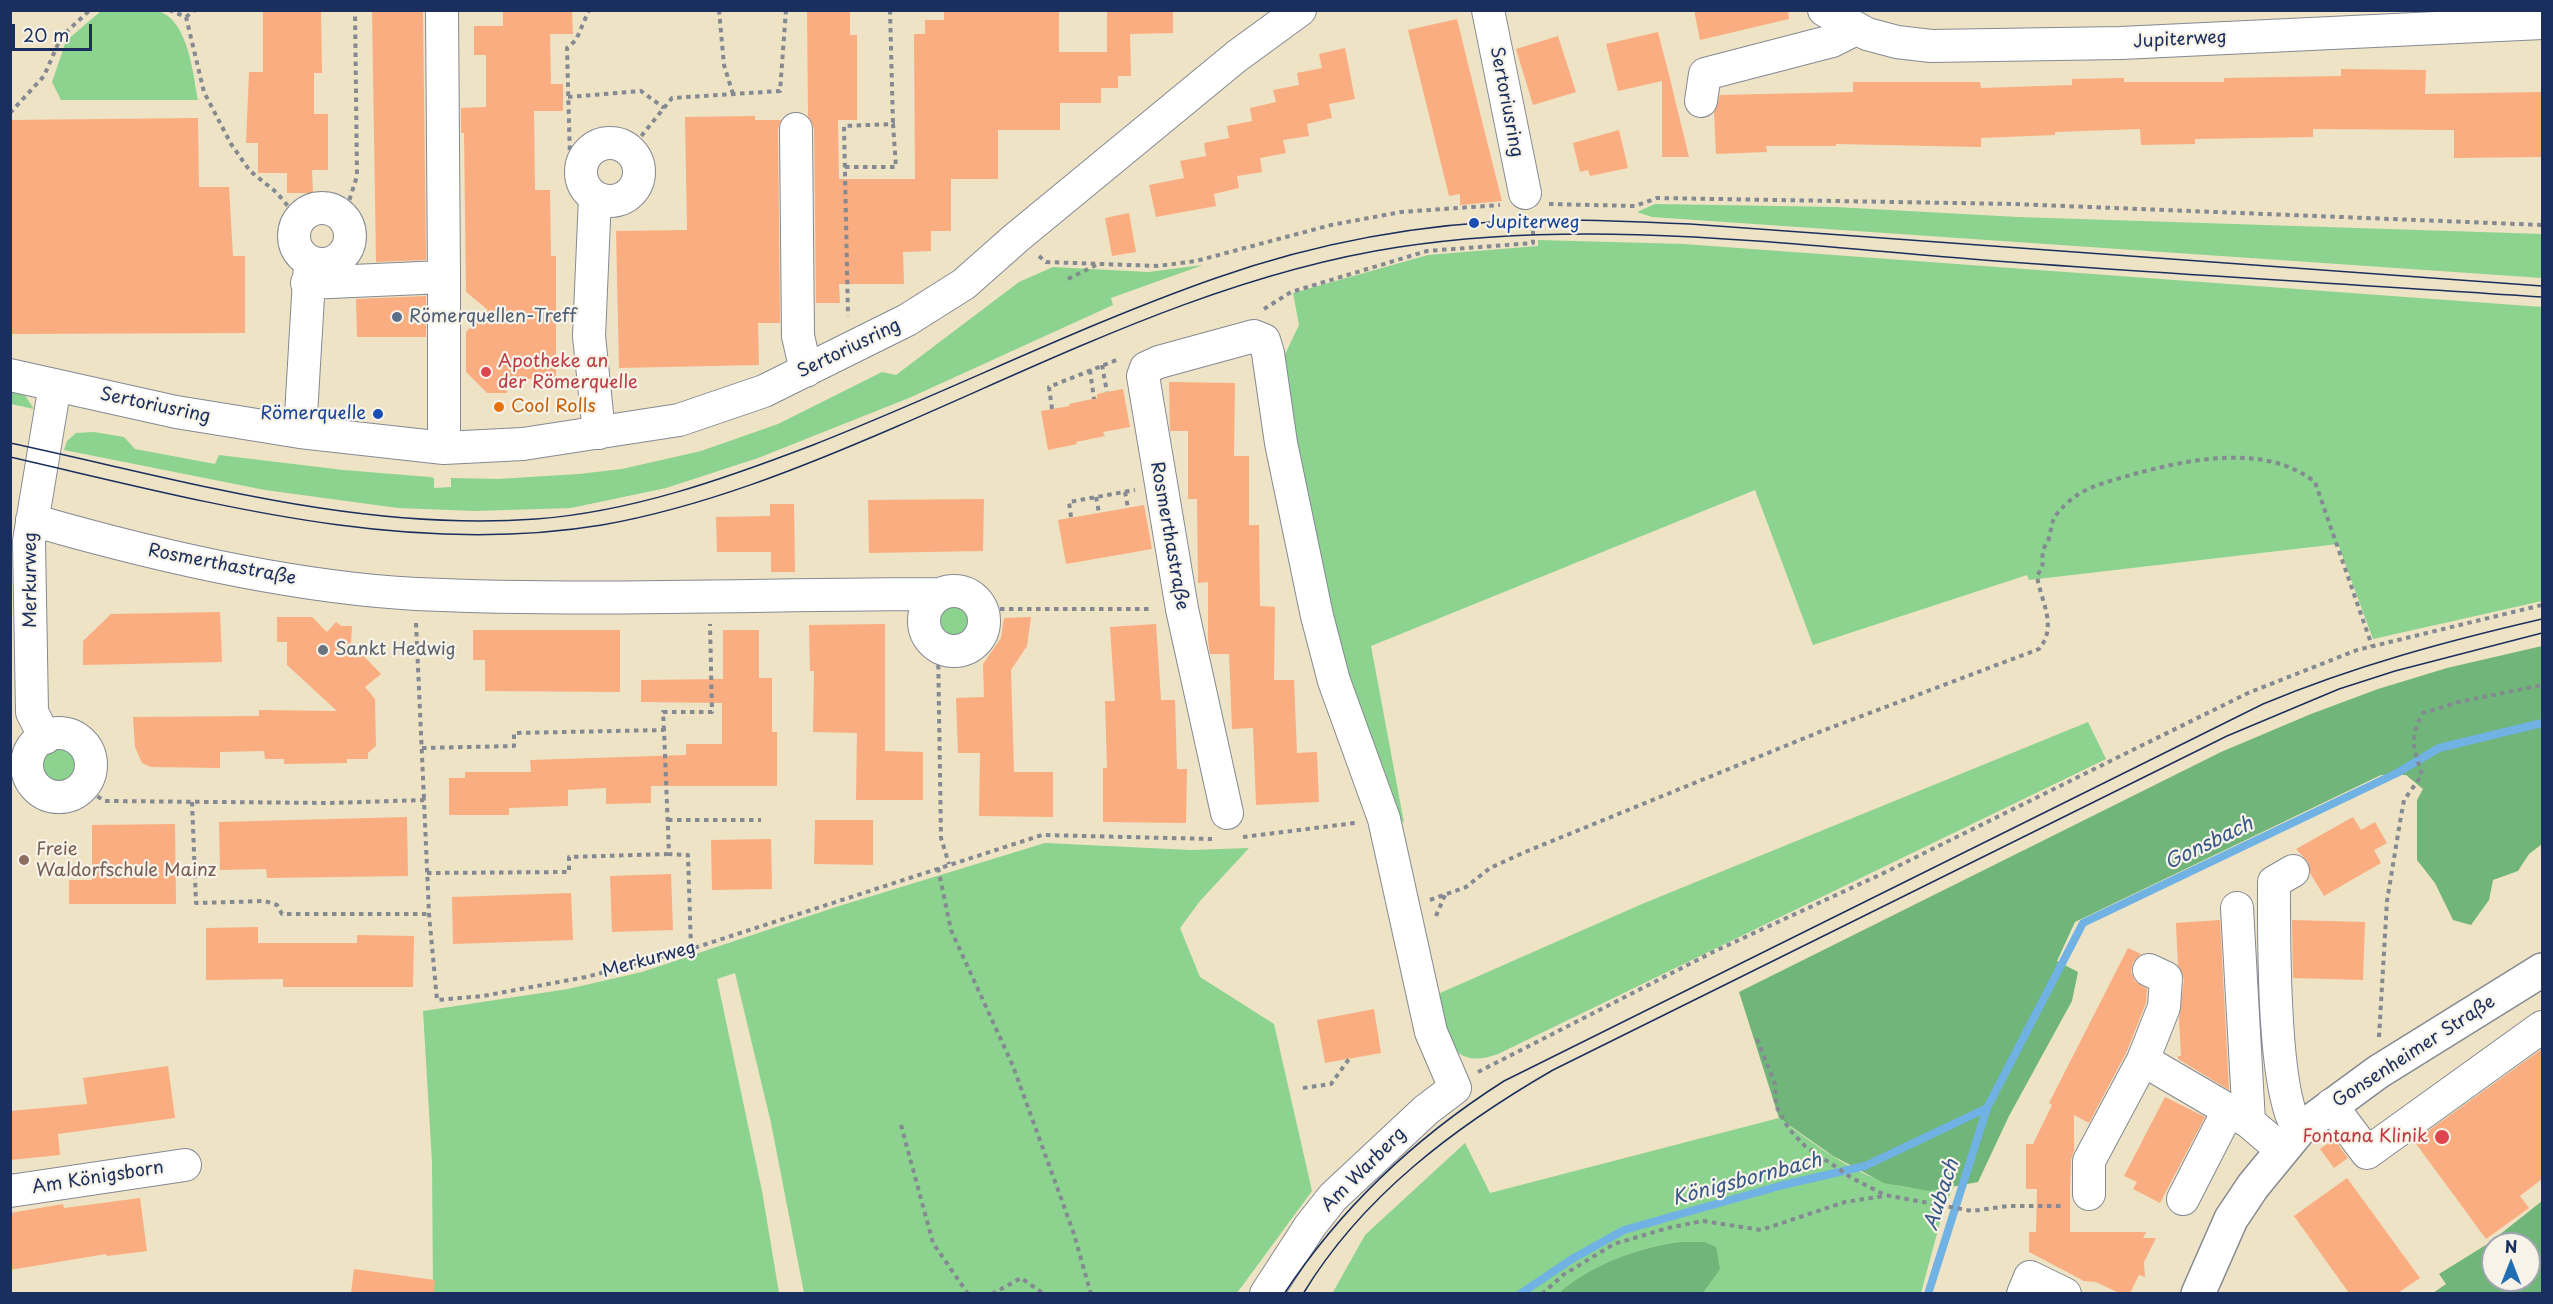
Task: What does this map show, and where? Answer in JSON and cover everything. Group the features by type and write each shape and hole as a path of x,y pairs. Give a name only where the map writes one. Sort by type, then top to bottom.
{"main road":[{"name":"Gonsenheimer Straße","path":"2198,1293 2231,1220 2253,1186 2291,1140 2331,1105 2378,1072 2542,970"}],"street":[{"path":"442,10 444,447"},
{"name":"Sertoriusring","path":"10,375 176,412 300,432 444,447 523,444 679,420 764,391 806,371 908,320 964,284 1016,238 1237,56 1300,10"},
{"name":"Sertoriusring","path":"1488,10 1524,200"},
{"name":"Jupiterweg","path":"1824,10 1856,29 1897,42 1931,46 2121,43 2542,23"},
{"path":"1701,101 1705,74 1832,41 1856,29"},
{"path":"796,129 798,336 806,371"},
{"path":"589,190 614,201 630,193 639,176 639,167 630,150 612,142 593,147 582,163 589,190 590,336 599,433"},
{"path":"300,432 308,272 295,243 295,226 305,212 321,207 330,208 344,217 351,235 345,253 308,272"},
{"path":"308,272 444,277"},
{"path":"1146,368 1199,349 1257,323 1268,353 1285,466 1317,616 1334,681 1384,819 1431,1032 1455,1088"},
{"name":"Rosmerthastraße","path":"1146,368 1143,385 1159,486 1182,609 1227,813"},
{"name":"Merkurweg","path":"45,738 32,712 24,534 55,385"},
{"name":"Rosmerthastraße","path":"24,534 113,543 210,564 312,582 415,594 710,596 941,594 960,591 970,595 982,609"},
{"path":"941,594 933,599 924,615 927,633 938,647 956,651 974,644 984,628 982,609"},
{"path":"61,734 71,736 86,749 91,769 82,787 64,797 44,794 20,783 33,747 45,738 61,734"},
{"path":"2291,1140 2274,981 2274,882 2293,871"},
{"path":"2183,1199 2239,1116 2237,908"},
{"path":"2089,1194 2089,1161 2143,1059 2164,1007 2166,978 2149,970"},
{"path":"2331,1105 2367,1153 2542,1027"},
{"path":"2143,1059 2239,1116 2291,1140"},
{"name":"Am Warberg","path":"1266,1293 1310,1226 1333,1197 1426,1110 1455,1088"},
{"name":"Am Königsborn","path":"10,1191 185,1165"},
{"path":"2023,1293 2030,1277 2065,1293"}],"path":[{"path":"10,113 44,76 61,37 90,10"},
{"path":"169,10 186,17"},
{"path":"186,17 195,10"},
{"path":"344,217 357,176 355,10"},
{"path":"589,10 576,40 567,48 570,159 589,190"},
{"path":"719,10 724,65 733,94"},
{"path":"630,150 672,98 780,91 786,10"},
{"path":"845,167 896,167 890,10"},
{"path":"186,17 204,92 231,144 250,171 276,192 299,219"},
{"path":"568,97 641,91 664,108"},
{"path":"849,350 844,126 893,124"},
{"path":"1046,262 1158,266 1196,261 1354,220 1401,212 1524,200 1635,206 1657,198 2002,204 2542,225"},
{"path":"1257,323 1291,292 1427,251 1533,243"},
{"path":"1068,279 1097,264"},
{"path":"1052,409 1049,387 1102,365 1128,358 1146,368"},
{"path":"1102,365 1107,392"},
{"path":"1090,370 1094,399"},
{"path":"1404,908 1466,887 1490,867 1525,852 1822,731 2039,649 2046,640 2050,622 2037,576 2044,564 2043,552 2049,538 2050,522 2069,501 2104,482 2184,463 2214,459 2259,460 2301,471 2315,482 2372,646"},
{"path":"1071,517 1069,502 1159,486"},
{"path":"1125,492 1128,508"},
{"path":"1096,497 1099,513"},
{"path":"82,787 105,801 330,803 424,800 415,594"},
{"path":"669,854 663,712 712,712 710,596"},
{"path":"1455,1088 1485,1068 1713,951 1888,871 2248,693 2372,646 2542,605"},
{"name":"Rosmerthastraße","path":"982,609 1154,609"},
{"path":"938,647 941,838 949,864"},
{"path":"2379,1040 2389,890 2404,800 2422,775 2412,742 2415,728 2423,713 2459,702 2542,685"},
{"path":"422,748 514,746 514,733 664,730"},
{"name":"Merkurweg","path":"424,800 429,914 437,1000 483,996 586,977 691,949 1042,835 1073,836"},
{"path":"192,802 196,903 265,901 277,905 282,914 429,914"},
{"path":"668,820 761,819"},
{"path":"427,873 569,872 569,857 688,855 691,949"},
{"path":"938,868 951,930 1013,1066 1074,1234 1091,1293"},
{"path":"1757,1039 1775,1083 1776,1106 1789,1129 1805,1146 1835,1167 1885,1196"},
{"path":"1303,1088 1331,1083 1349,1059"},
{"path":"901,1125 933,1243 968,1293"},
{"path":"1542,1293 1563,1275 1614,1244 1668,1228 1702,1221 1761,1230 1845,1202 1885,1196 1972,1211 2008,1206 2089,1207 2089,1194"},
{"path":"992,1293 1021,1278 1044,1293"}],"green space":[{"path":"144,9 157,11 176,24 187,48 198,100 61,100 52,82 66,41 101,11"},
{"path":"1655,204 1835,207 2018,217 2542,234 2542,278 1652,217 1637,212"},
{"path":"1538,240 1684,244 2542,307 2542,601 2373,639 2338,544 2029,580 2027,575 1813,645 1755,490 1371,646 1404,823 1389,810 1338,665 1278,369 1299,325 1293,293 1428,255 1538,246"},
{"path":"1203,265 1111,298 1113,305 909,398 758,458 666,488 571,508 475,511 398,508 265,490 64,450 67,441 76,433 94,432 124,437 135,449 215,464 219,455 343,470 430,477 434,478 434,488 451,487 451,478 498,479 622,469 701,451 778,424 882,372 896,375 1019,282 1053,267 1148,272"},
{"path":"10,385 22,391 34,409 11,404"},
{"path":"955,603 968,608 973,621 968,634 955,639 942,634 937,621 942,608"},
{"path":"2542,646 2542,844 2529,854 2518,871 2493,880 2489,900 2471,925 2453,920 2435,883 2417,860 2417,800 2423,789 2406,775 2381,775 2075,922 2057,961 2078,972 2072,1001 2009,1116 1978,1182 1929,1191 1884,1183 1833,1156 1779,1118 1739,992 2221,752 2378,689 2447,668"},
{"path":"2088,722 2106,759 1498,1054 1469,1058 1459,1053 1446,1036 1431,997 1642,904"},
{"path":"61,747 73,753 79,765 73,777 61,783 49,777 43,765 49,753"},
{"path":"1045,843 1191,850 1249,848 1200,901 1180,928 1200,977 1274,1024 1312,1191 1237,1293 804,1293 771,1123 735,973 717,979 762,1191 779,1293 433,1293 432,1162 423,1011 568,989 642,972 836,907"},
{"path":"1779,1118 1839,1160 1882,1181 1904,1187 1928,1189 1953,1187 1942,1215 1921,1293 1703,1293 1708,1286 1680,1242 1648,1248 1616,1259 1585,1274 1559,1293 1332,1294 1365,1235 1465,1143 1490,1193"},
{"path":"2542,1201 2542,1293 2433,1293 2446,1284 2439,1274 2481,1248 2481,1292 2541,1292 2541,1232 2503,1232"},
{"path":"1680,1242 1704,1242 1716,1247 1720,1269 1703,1293 1559,1293 1585,1274 1616,1259 1648,1248"}],"building":[{"path":"263,10 321,10 322,73 314,73 314,114 328,114 328,170 312,170 313,193 287,193 287,173 258,173 258,143 246,143 249,72 263,72"},
{"path":"372,10 423,10 426,260 376,262"},
{"path":"503,10 572,10 573,34 550,34 551,84 563,84 563,111 534,111 535,190 550,190 551,256 556,256 556,379 508,379 507,393 487,393 466,372 466,332 488,310 466,292 464,133 461,133 461,108 486,107 486,55 474,55 474,26 503,26"},
{"path":"807,10 850,10 850,35 857,35 857,120 838,120 839,179 915,179 914,34 925,34 925,20 944,20 944,10 1059,10 1059,52 1107,52 1107,10 1173,10 1173,33 1130,34 1131,76 1118,76 1118,88 1101,88 1101,103 1060,103 1060,130 998,130 998,179 951,179 951,231 931,231 931,251 903,252 904,284 839,284 840,303 816,303 814,129 808,116"},
{"path":"1694,10 1788,10 1789,19 1700,40"},
{"path":"1457,19 1502,201 1460,205 1460,194 1449,196 1408,30"},
{"path":"1658,32 1689,157 1662,157 1662,81 1618,91 1606,44"},
{"path":"1558,36 1576,92 1533,105 1516,49"},
{"path":"1345,48 1355,99 1329,104 1332,118 1307,124 1309,136 1283,140 1286,153 1260,158 1262,172 1237,176 1239,188 1214,194 1216,206 1156,217 1149,185 1184,178 1180,161 1206,156 1204,143 1229,138 1227,126 1252,121 1250,108 1276,102 1273,90 1299,85 1297,73 1322,68 1319,54"},
{"path":"2341,69 2426,70 2425,94 2542,92 2542,157 2454,158 2454,130 2313,129 2313,137 2195,139 2195,144 2141,145 2140,129 2055,132 2055,135 1981,138 1981,147 1836,144 1836,146 1766,146 1767,152 1716,154 1714,113 1720,95 1853,92 1853,82 1980,82 1981,88 2072,85 2072,79 2124,78 2124,82 2224,82 2224,78 2341,76"},
{"path":"755,116 755,120 781,120 778,129 780,323 758,323 759,365 619,368 616,231 687,230 685,117"},
{"path":"198,118 199,187 229,187 233,256 245,256 245,333 12,334 10,120"},
{"path":"1619,130 1628,168 1590,176 1588,170 1580,172 1573,143"},
{"path":"1129,213 1136,252 1112,256 1105,218"},
{"path":"426,296 426,337 357,337 356,299"},
{"path":"1169,382 1235,383 1234,456 1249,456 1249,525 1259,525 1260,606 1275,607 1274,680 1294,680 1297,753 1317,752 1319,802 1256,805 1253,728 1232,729 1229,654 1210,654 1208,582 1198,583 1197,499 1188,499 1188,431 1170,431"},
{"path":"1123,389 1130,427 1103,432 1105,436 1048,450 1041,411 1070,406 1069,404 1097,398 1097,394"},
{"path":"984,499 983,551 869,553 868,500"},
{"path":"770,504 794,504 795,572 771,572 771,552 717,552 716,517 770,516"},
{"path":"1144,505 1152,549 1066,564 1058,520"},
{"path":"220,612 222,662 83,665 83,641 111,614"},
{"path":"277,617 312,617 327,632 336,622 341,626 352,626 351,643 381,674 365,687 375,699 376,746 368,753 368,759 347,759 347,763 284,764 284,759 265,759 264,751 220,752 220,768 151,767 142,763 135,747 133,717 259,716 259,710 337,711 287,665 287,642 277,642"},
{"path":"1031,617 1027,646 1011,670 1014,772 1053,772 1053,817 979,816 980,753 958,753 956,698 984,697 983,664 1001,638 1004,618"},
{"path":"885,624 885,751 923,752 923,800 856,800 857,733 813,732 814,671 810,671 809,625"},
{"path":"1156,624 1161,700 1175,700 1177,769 1187,769 1186,823 1103,822 1103,768 1107,768 1105,701 1115,701 1110,627"},
{"path":"473,630 620,630 620,692 485,691 485,660 473,660"},
{"path":"723,630 759,630 759,678 772,678 772,732 777,732 777,786 651,786 651,803 606,804 606,788 568,790 568,806 509,808 509,815 449,815 449,778 465,778 465,772 531,772 530,760 686,755 686,744 722,744 722,703 641,702 641,680 723,679"},
{"path":"407,817 408,876 267,878 266,869 220,870 219,822"},
{"path":"2353,817 2361,830 2375,822 2387,843 2374,850 2381,863 2324,896 2310,873 2308,862 2296,849"},
{"path":"815,820 873,820 873,865 814,864"},
{"path":"175,824 176,904 69,904 69,880 92,880 92,825"},
{"path":"771,839 772,889 712,890 711,840"},
{"path":"671,874 673,930 612,932 610,876"},
{"path":"571,893 573,940 453,944 452,897"},
{"path":"2220,920 2229,1090 2178,1059 2178,1056 2181,1056 2179,1019 2184,979 2178,966 2176,923"},
{"path":"2292,920 2365,922 2363,980 2293,978"},
{"path":"258,927 258,943 357,943 357,935 414,936 413,987 283,987 283,979 206,980 206,928"},
{"path":"2128,948 2141,954 2133,962 2131,972 2135,981 2147,989 2146,1003 2127,1051 2089,1123 2074,1115 2074,1150 2071,1160 2070,1189 2070,1232 2146,1232 2143,1238 2156,1238 2144,1262 2145,1277 2139,1275 2130,1293 2119,1293 2096,1282 2084,1281 2029,1252 2029,1232 2036,1232 2037,1189 2026,1189 2026,1144 2033,1144 2052,1105 2049,1103"},
{"path":"1374,1009 1381,1053 1325,1063 1317,1020"},
{"path":"2542,1049 2542,1179 2520,1196 2529,1208 2496,1232 2481,1232 2414,1141"},
{"path":"168,1066 175,1118 58,1134 60,1155 10,1160 10,1111 87,1104 83,1078"},
{"path":"2165,1097 2205,1117 2160,1203 2133,1189 2137,1182 2124,1176"},
{"path":"2334,1139 2348,1158 2334,1168 2320,1149"},
{"path":"2347,1178 2420,1278 2398,1293 2349,1293 2294,1216"},
{"path":"140,1198 147,1251 107,1256 106,1254 10,1270 10,1213 63,1204 64,1208"},
{"path":"354,1269 435,1280 434,1293 351,1293"}],"waterway":[{"name":"Gonsbach","path":"1928,1294 1987,1108 2083,923 2397,773 2439,748 2542,723"},
{"name":"Königsbornbach","path":"1520,1294 1572,1259 1624,1230 1783,1185 1865,1166 1987,1108"}],"tram line":[{"path":"10,443 205,487 336,510 402,518 469,521 536,519 572,515 677,492 779,458 863,425 1114,317 1254,265 1372,237 1452,225 1493,222 1572,220 1690,224 2542,286"},
{"path":"10,457 230,507 378,530 453,534 527,533 602,525 678,508 789,471 1143,320 1205,297 1333,260 1399,247 1470,239 1541,235 1685,236 2042,264 2542,297"},
{"path":"1284,1294 1330,1231 1383,1176 1441,1126 1504,1081 2263,704 2297,690 2401,655 2542,619"},
{"path":"1303,1294 1353,1226 1414,1166 1481,1115 1553,1070 2227,736 2339,689 2395,671 2542,633"}],"place":[{"name":"Jupiterweg","path":"1474,223"},
{"name":"Römerquellen-Treff","path":"397,317"},
{"name":"Apotheke an der Römerquelle","path":"486,372"},
{"name":"Cool Rolls","path":"499,407"},
{"name":"Römerquelle","path":"378,414"},
{"name":"Sankt Hedwig","path":"323,650"},
{"name":"Freie Waldorfschule Mainz","path":"24,860"},
{"name":"Fontana Klinik","path":"2442,1137"}],"water label":[{"name":"Aubach","path":"1942,1195"}]}
